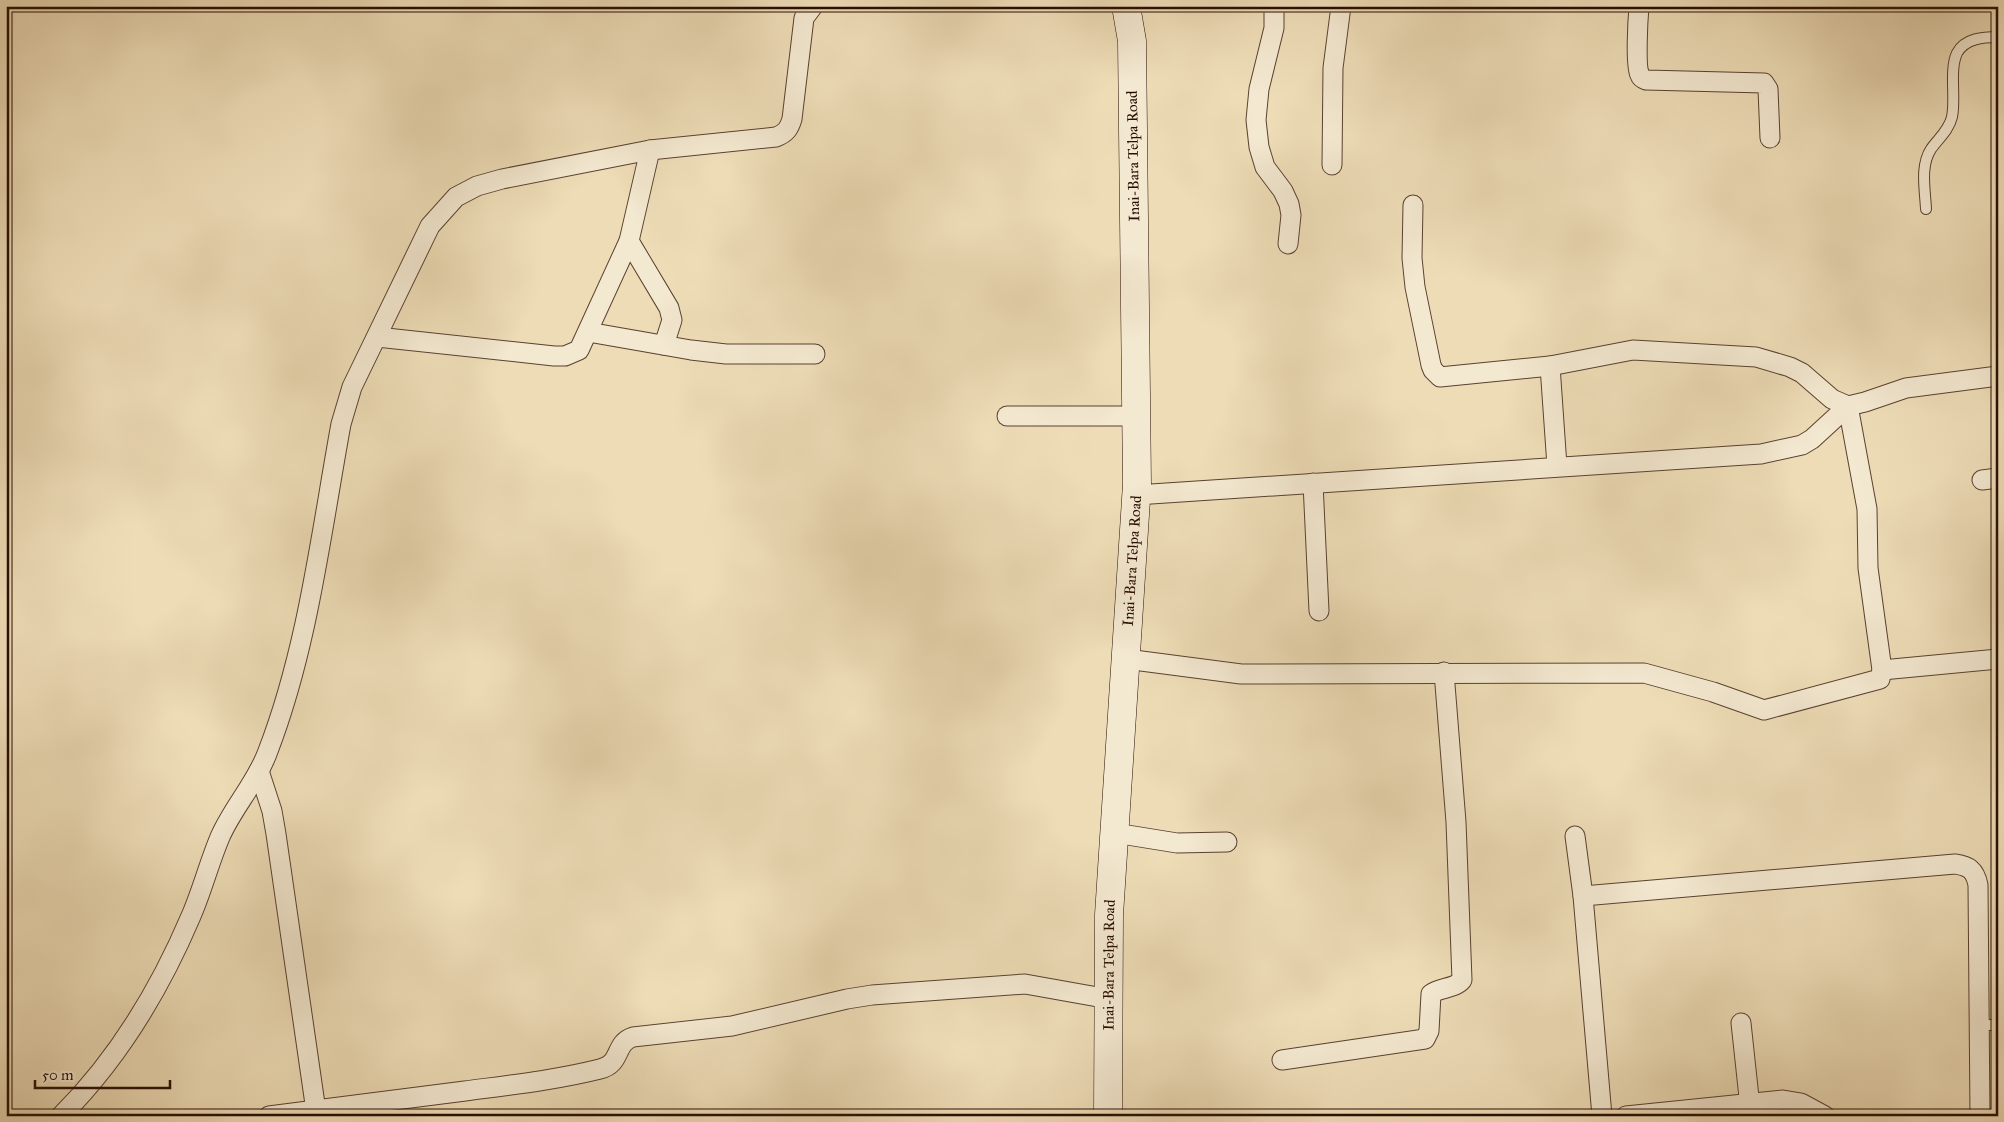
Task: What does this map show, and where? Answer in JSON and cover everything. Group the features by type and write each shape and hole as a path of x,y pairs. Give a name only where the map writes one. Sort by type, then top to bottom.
{"street":[{"path":"61,1116 101,1072 124,1040 164,973 192,916 220,837 259,771 268,752 293,674 341,424 352,387 430,226 456,197 476,186 502,178 650,150 776,137 787,131 792,119 804,18 813,6"},
{"name":"Inai-Bara Telpa Road","path":"1108,1116 1110,915 1136,495 1132,40 1126,6"},
{"path":"1274,6 1274,28 1259,89 1256,120 1259,147 1265,167 1283,190 1289,204 1291,215 1288,244"},
{"path":"1332,166 1333,68 1341,6"},
{"path":"1639,6 1639,72 1642,78 1646,80 1764,83 1768,89 1770,138"},
{"path":"377,337 565,356 579,350 628,241 650,150"},
{"path":"1413,205 1412,258 1415,287 1433,370 1440,377 1550,366 1633,350 1756,357 1790,367 1802,373 1832,398 1848,406"},
{"path":"628,241 670,308 672,320 664,345"},
{"path":"588,332 726,354 815,354"},
{"path":"1550,366 1557,466"},
{"path":"1136,495 1761,454 1802,445 1812,439 1848,406 1906,388 1998,376"},
{"path":"1126,659 1241,674 1644,673 1713,692 1764,710 1880,679 1882,670 1868,568 1867,509 1848,406"},
{"path":"1007,416 1136,416"},
{"path":"1313,483 1319,611"},
{"path":"1882,670 1998,659"},
{"path":"1282,1060 1422,1040 1427,1037 1429,1031 1431,994 1459,984 1462,980 1456,822 1444,672"},
{"path":"259,771 272,811 276,834 316,1111"},
{"path":"1115,833 1177,843 1227,842"},
{"path":"1575,836 1583,896 1602,1116"},
{"path":"1583,896 1955,864 1965,866 1977,876 1989,1025 1980,1116"},
{"path":"269,1116 532,1082 602,1069 612,1064 621,1044 633,1037 732,1026 846,999 872,995 1025,984 1109,999"},
{"path":"1741,1023 1750,1109"},
{"path":"1626,1116 1750,1109 1793,1101 1811,1107 1825,1116"}],"lane":[{"path":"1926,209 1924,165 1931,149 1951,122 1954,62 1958,52 1970,41 1998,37"}]}
